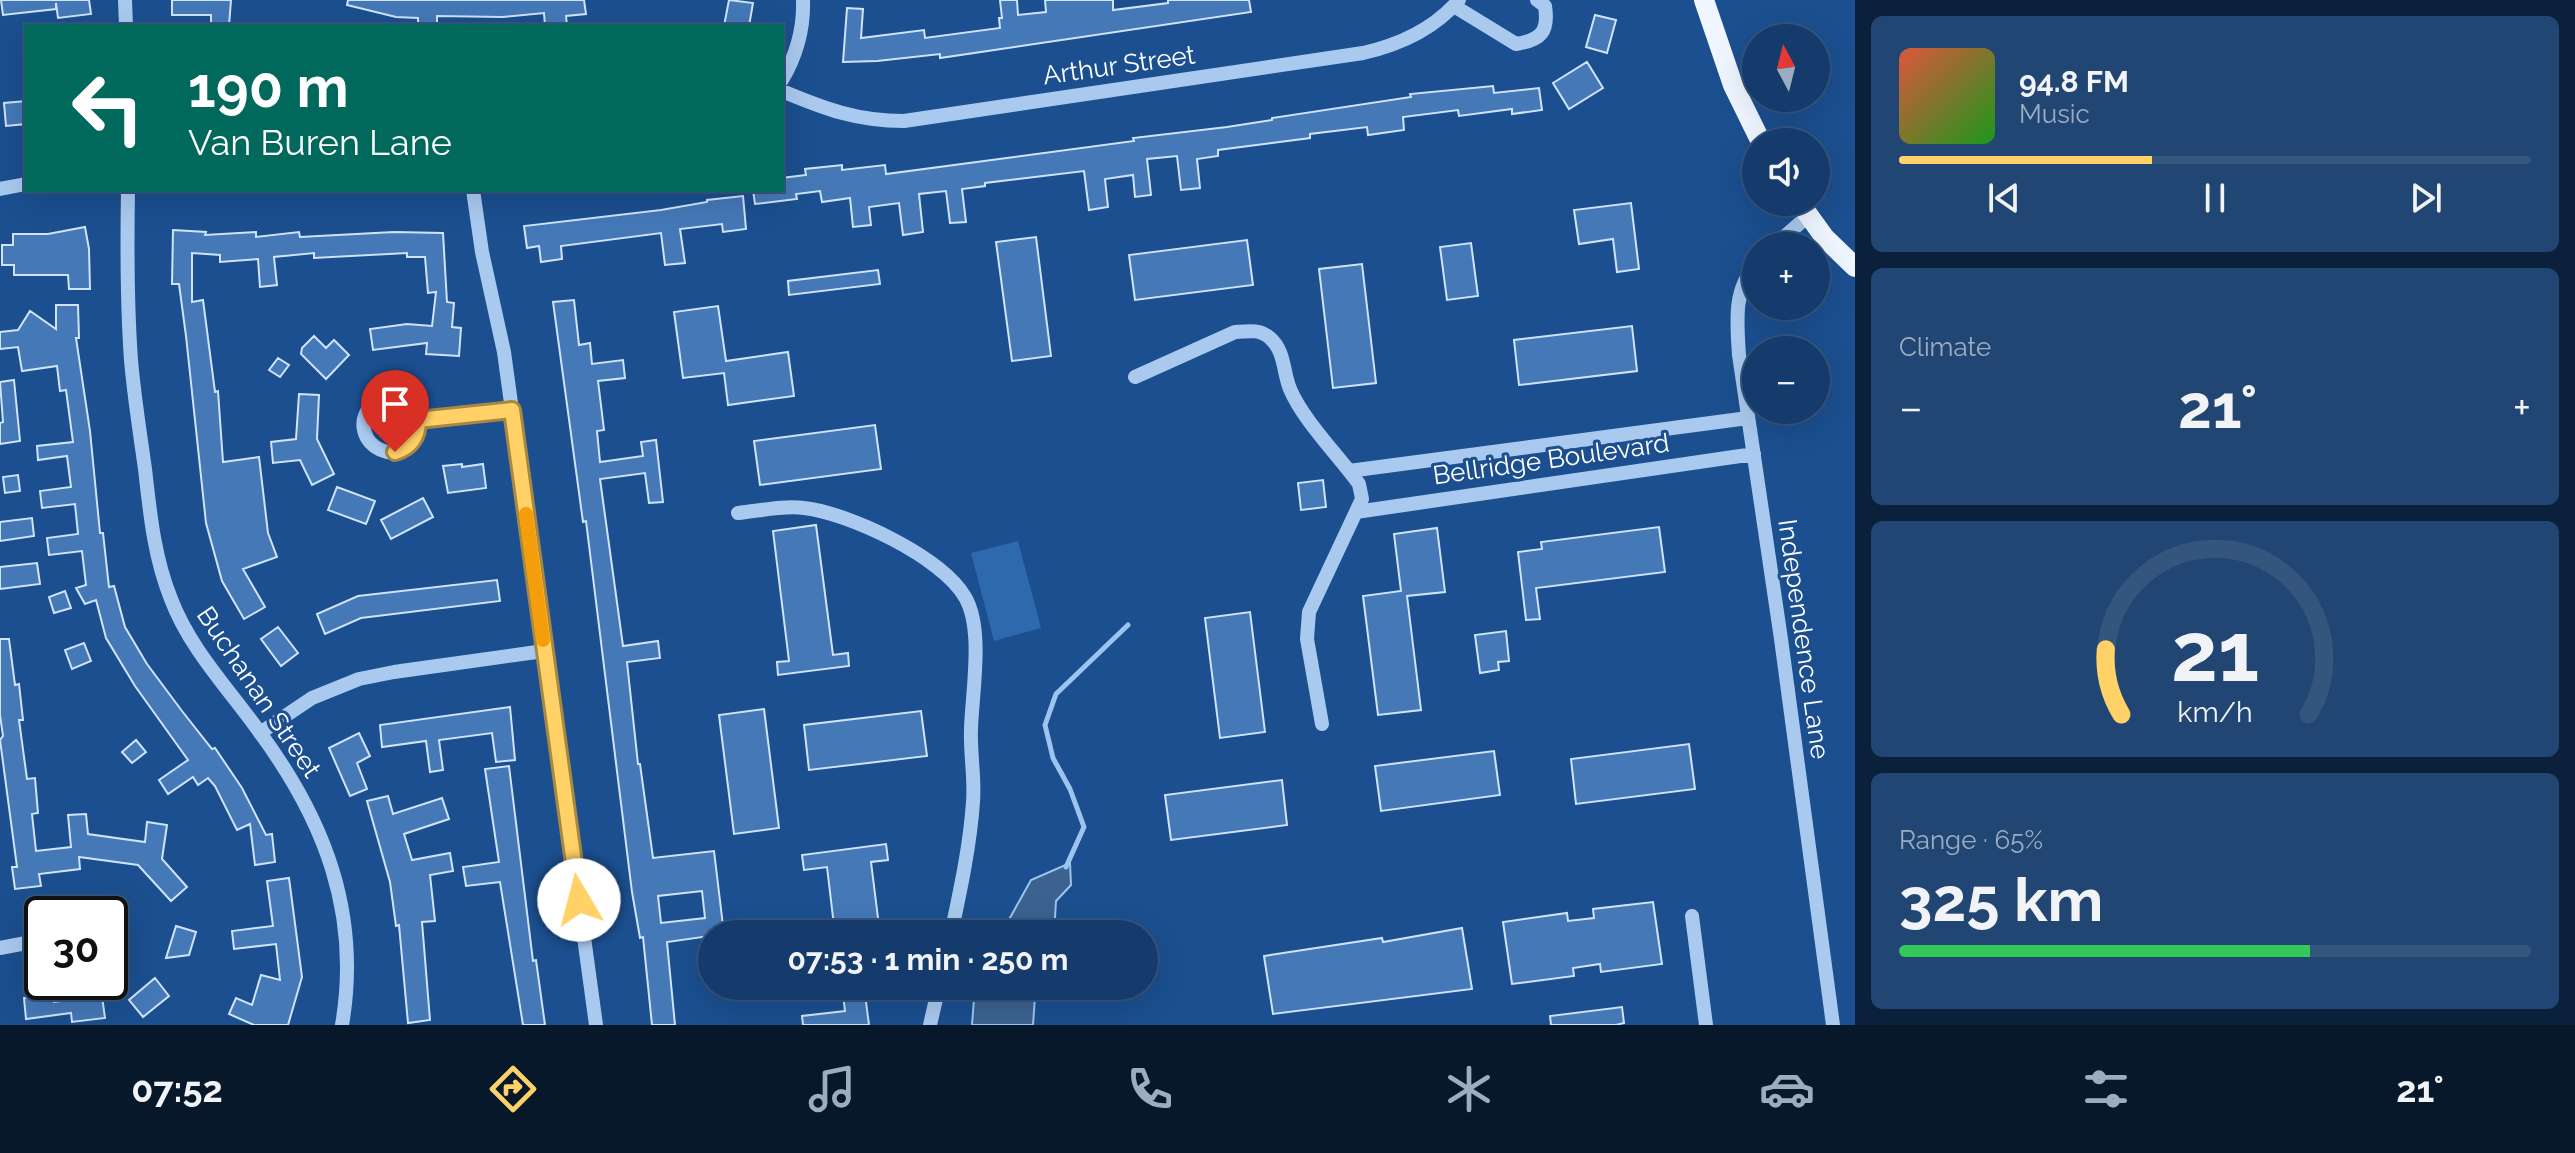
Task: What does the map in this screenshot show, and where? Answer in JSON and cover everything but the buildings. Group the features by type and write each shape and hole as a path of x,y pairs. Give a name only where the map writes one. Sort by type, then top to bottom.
{"main road":[{"path":"1704,0 1733,85 1754,128"},
{"path":"1809,216 1825,238 1855,267"}],"street":[{"path":"125,0 126,24"},
{"path":"784,76 796,50 803,0"},
{"name":"Arthur Street","path":"784,92 846,116 875,121 904,121 1363,53 1415,35 1457,3 1516,44 1532,41 1543,33 1547,20 1545,6 1537,0"},
{"path":"0,189 24,184"},
{"name":"Buchanan Street","path":"128,192 127,287 131,362 158,562 172,604 189,636 260,733 303,800 338,886 349,954 348,993 342,1025"},
{"path":"473,192 482,252 504,352 596,1025"},
{"path":"1785,232 1798,216"},
{"name":"Independence Lane","path":"1742,292 1737,326 1742,376"},
{"path":"1135,377 1235,332 1249,330 1266,335 1281,353 1289,386 1297,403 1359,484 1362,499 1309,612 1307,639 1322,724"},
{"path":"418,420 512,410"},
{"name":"Bellridge Boulevard","path":"1349,471 1742,419"},
{"name":"Independence Lane","path":"1749,424 1833,1025"},
{"name":"Bellridge Boulevard","path":"1356,512 1754,454"},
{"path":"738,513 800,507 858,521 907,548 947,577 965,595 973,622 973,802 953,920"},
{"path":"260,733 312,698 359,679 544,651"},
{"path":"1692,916 1706,1025"},
{"path":"0,948 24,943"},
{"path":"930,1025 936,1000"}],"shaded area":[{"path":"1018,541 1041,628 994,641 971,553"},
{"path":"1070,863 1071,885 1056,901 1055,920 1009,920 1031,880"},
{"path":"974,1000 1035,1000 1033,1025 972,1025"}],"waterway":[{"path":"1066,867 1084,827 1070,789 1053,758 1045,725 1056,694 1128,625"}],"slow traffic":[{"path":"526,514 543,640"}],"route":[{"path":"395,452 403,450 416,437 418,420 512,410 579,900"}]}
